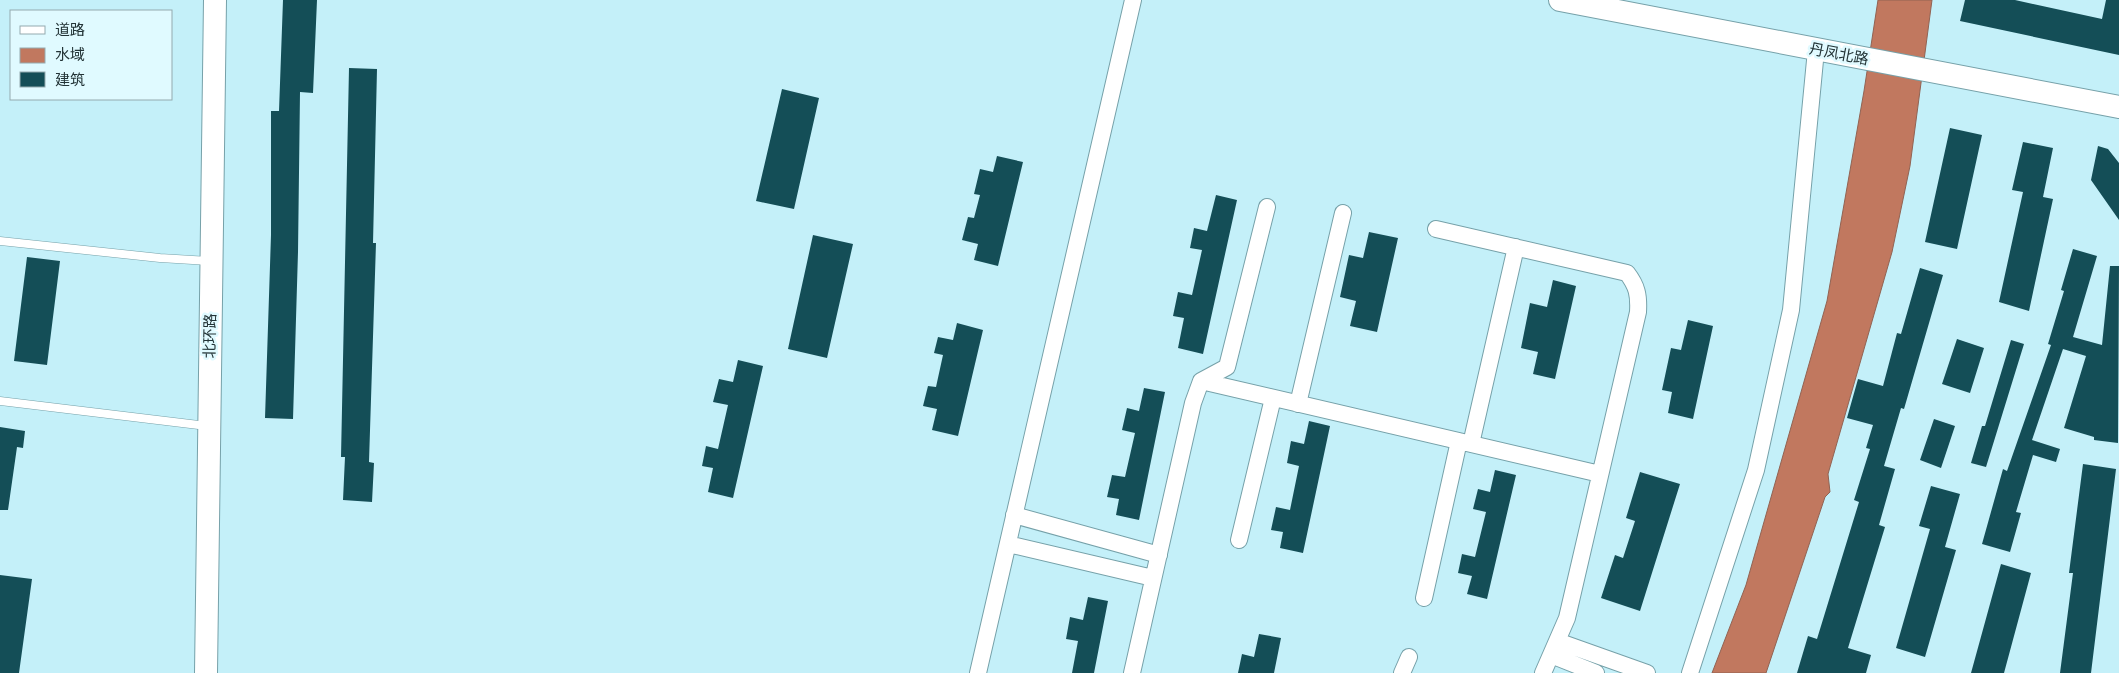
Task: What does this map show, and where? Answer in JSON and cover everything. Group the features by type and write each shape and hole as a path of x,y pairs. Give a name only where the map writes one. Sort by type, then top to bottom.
{"main road":[{"name":"北环路","path":"206,673 214,0"},
{"name":"丹凤北路","path":"1560,0 1937,74 2119,107"}],"street":[{"path":"978,673 1132,0"},
{"path":"1690,673 1756,470 1791,310 1816,50"},
{"path":"1132,673 1193,403 1201,381 1227,367 1267,207"},
{"path":"1298,404 1343,213"},
{"path":"1436,229 1627,273 1636,284 1639,296 1638,312 1567,618 1543,673"},
{"path":"1424,598 1516,248"},
{"path":"1201,381 1600,474"},
{"path":"1239,540 1273,398"},
{"path":"1014,515 1159,555"},
{"path":"1008,544 1153,578"},
{"path":"1554,648 1596,673"},
{"path":"1554,648 1647,673"},
{"path":"1402,673 1409,657"}],"lane":[{"path":"0,241 160,258 211,261"},
{"path":"0,401 209,426"}],"water":[{"path":"1878,0 1932,0 1910,166 1892,252 1828,474 1830,492 1825,497 1766,673 1712,673 1746,585 1827,301"}],"building":[{"path":"283,0 317,0 313,93 300,92 293,419 265,418 271,235 271,111 279,111"},
{"path":"1965,0 2015,0 2102,19 2106,0 2119,0 2119,55 1960,21"},
{"path":"349,68 377,69 373,243 376,243 369,462 374,463 372,502 343,500 345,457 341,457"},
{"path":"782,89 819,98 794,209 756,201"},
{"path":"1950,128 1982,135 1957,249 1925,242"},
{"path":"2023,142 2053,148 2043,197 2053,199 2029,311 1999,302 2023,192 2012,190"},
{"path":"2098,146 2108,149 2119,163 2119,220 2091,180"},
{"path":"997,156 1023,162 998,266 974,260 978,244 962,240 968,217 974,218 980,195 974,194 980,169 993,172"},
{"path":"1216,195 1237,200 1203,354 1178,348 1184,318 1173,316 1178,292 1192,295 1202,250 1190,248 1194,228 1207,231"},
{"path":"1369,232 1398,238 1377,332 1350,326 1356,301 1340,297 1349,255 1363,258"},
{"path":"813,235 853,244 827,358 788,349"},
{"path":"2073,249 2097,256 2073,337 2102,345 2110,266 2119,266 2118,443 2094,440 2094,437 2064,428 2086,356 2063,349 2032,440 2060,449 2056,462 2033,455 2016,512 2021,513 2010,552 1982,544 2003,469 2007,471 2051,345 2048,344 2064,291 2061,290"},
{"path":"27,257 60,261 47,365 14,361"},
{"path":"1920,268 1943,275 1904,409 1901,408 1884,466 1895,469 1879,525 1885,527 1848,648 1871,655 1866,673 1797,673 1808,636 1817,639 1859,502 1854,500 1870,449 1866,448 1873,425 1847,418 1858,379 1883,386 1897,333 1901,334"},
{"path":"1553,280 1576,286 1555,379 1533,374 1538,352 1521,348 1530,303 1547,307"},
{"path":"1688,320 1713,326 1693,419 1668,413 1672,392 1662,390 1671,348 1681,350"},
{"path":"957,323 983,330 958,436 932,430 937,409 923,406 928,386 936,387 943,355 934,353 938,337 953,340"},
{"path":"1957,339 1984,348 1970,393 1942,384"},
{"path":"2011,340 2024,344 1986,467 1971,463 1982,426 1985,426"},
{"path":"738,360 763,366 733,498 708,492 713,468 702,466 706,446 718,449 728,405 713,402 719,379 733,382"},
{"path":"1144,388 1165,392 1139,520 1116,515 1119,499 1107,497 1112,475 1125,477 1135,433 1122,430 1127,408 1139,411"},
{"path":"1934,419 1955,426 1941,468 1920,460"},
{"path":"1309,421 1330,426 1303,553 1280,548 1283,532 1271,530 1276,507 1290,510 1299,466 1287,463 1291,441 1304,444"},
{"path":"0,427 25,431 23,448 17,447 8,510 0,510"},
{"path":"2083,464 2116,469 2091,673 2060,673 2073,573 2069,573"},
{"path":"1495,470 1516,475 1487,599 1467,594 1472,576 1458,573 1462,554 1475,557 1486,512 1473,509 1478,489 1490,492"},
{"path":"1640,472 1680,484 1640,611 1601,598 1615,555 1623,558 1635,521 1626,518"},
{"path":"1931,486 1960,494 1945,547 1956,550 1925,657 1896,648 1930,529 1919,526"},
{"path":"2001,564 2031,573 2004,673 1971,673"},
{"path":"0,575 32,579 19,673 0,673"},
{"path":"1088,597 1108,601 1094,673 1072,673 1078,641 1066,639 1070,617 1083,620"},
{"path":"1259,634 1281,638 1274,673 1238,673 1242,654 1254,657"}]}
